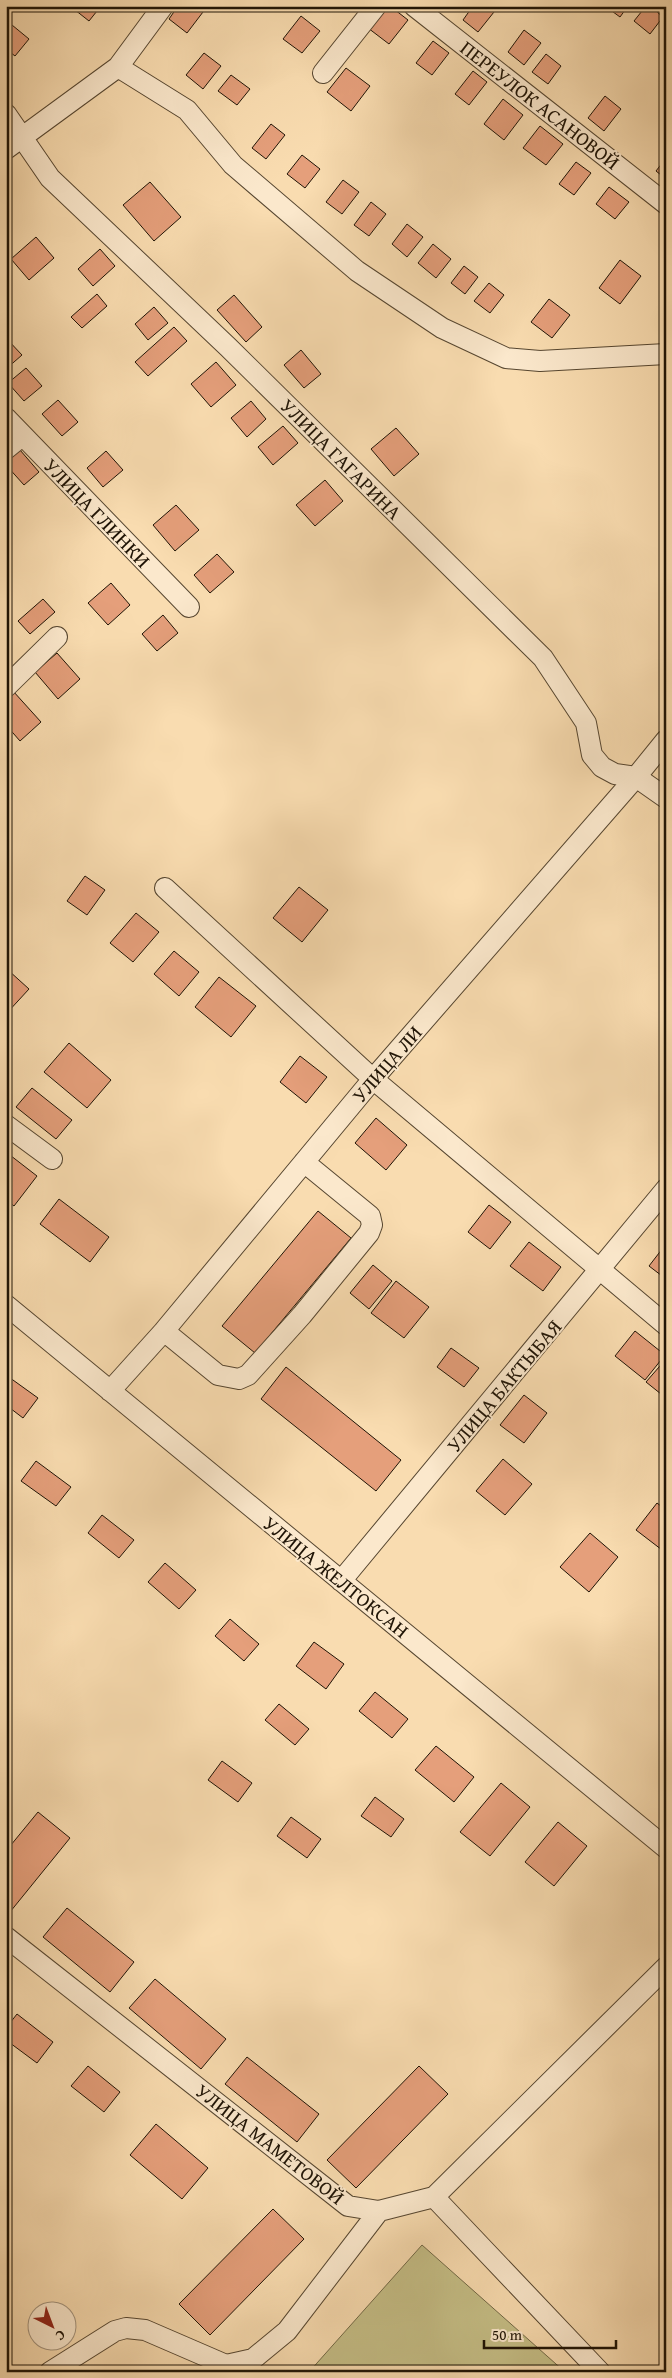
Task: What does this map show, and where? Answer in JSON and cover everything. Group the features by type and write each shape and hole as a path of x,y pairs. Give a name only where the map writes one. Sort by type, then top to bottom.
{"street":[{"path":"13,143 118,67 163,6"},
{"path":"323,73 376,6"},
{"name":"ПЕРЕУЛОК АСАНОВОЙ","path":"414,6 666,204"},
{"path":"118,67 187,110 233,165 357,271 442,328 506,358 540,361 666,354"},
{"name":"УЛИЦА ГАГАРИНА","path":"6,114 13,143 228,347 543,658 586,722 592,755 602,767 615,774 636,777 666,798"},
{"name":"УЛИЦА ГЛИНКИ","path":"6,418 189,607"},
{"path":"6,449 22,436"},
{"path":"6,687 56,638"},
{"name":"УЛИЦА ЛИ","path":"110,1391 164,1331 373,1079 666,740"},
{"path":"165,888 373,1079 666,1325"},
{"path":"6,1125 52,1159"},
{"path":"164,1331 218,1375 230,1379 239,1379 248,1375 302,1315 369,1233 372,1225 370,1216 304,1162"},
{"name":"УЛИЦА БАКТЫБАЯ","path":"341,1581 666,1189"},
{"name":"УЛИЦА ЖЕЛТОКСАН","path":"6,1305 666,1848"},
{"name":"УЛИЦА МАМЕТОВОЙ","path":"6,1937 348,2206 379,2211 434,2198"},
{"path":"600,2372 434,2198 666,1967"},
{"path":"50,2372 115,2331 126,2328 145,2330 226,2366 253,2359 288,2331 379,2211"}],"shaded area":[{"path":"422,2245 565,2372 309,2372"}],"building":[{"path":"70,6 101,6 89,21"},
{"path":"178,6 195,6 203,12 187,33 169,19"},
{"path":"385,6 390,6 408,20 389,44 368,28"},
{"path":"473,6 486,6 494,12 478,32 463,20"},
{"path":"605,6 628,6 620,17"},
{"path":"646,6 650,6 663,17 650,34 634,21"},
{"path":"301,16 320,31 302,53 283,39"},
{"path":"12,25 29,39 15,56 6,49 6,32"},
{"path":"524,30 541,43 524,65 508,52"},
{"path":"433,41 449,53 432,75 416,63"},
{"path":"204,53 221,66 203,89 186,75"},
{"path":"546,54 561,66 548,84 532,72"},
{"path":"346,68 370,86 351,111 327,92"},
{"path":"473,71 487,82 469,105 455,94"},
{"path":"231,75 250,89 237,105 218,91"},
{"path":"605,96 621,109 604,131 588,118"},
{"path":"503,99 523,115 504,140 484,124"},
{"path":"271,124 285,135 266,159 252,148"},
{"path":"540,126 563,144 546,165 523,148"},
{"path":"302,155 320,169 305,188 287,174"},
{"path":"666,158 666,179 656,171"},
{"path":"576,162 591,173 574,195 559,184"},
{"path":"343,180 359,192 342,214 326,202"},
{"path":"150,182 181,217 154,241 123,205"},
{"path":"609,187 629,202 615,219 596,204"},
{"path":"371,202 386,214 369,236 354,225"},
{"path":"407,224 423,237 407,257 392,244"},
{"path":"36,237 54,258 29,280 11,259"},
{"path":"433,244 451,259 436,278 418,263"},
{"path":"100,249 115,266 93,286 78,269"},
{"path":"620,260 641,276 620,304 599,288"},
{"path":"464,266 478,277 465,294 451,283"},
{"path":"489,283 504,295 490,313 474,301"},
{"path":"97,294 107,306 82,328 71,317"},
{"path":"234,295 262,327 246,342 217,310"},
{"path":"549,299 570,315 552,338 531,322"},
{"path":"154,307 168,323 148,340 135,324"},
{"path":"174,327 187,341 148,376 135,362"},
{"path":"6,338 22,355 6,369"},
{"path":"301,350 321,374 304,388 284,365"},
{"path":"216,362 236,385 211,407 191,384"},
{"path":"26,368 42,386 24,401 8,383"},
{"path":"58,400 78,422 62,436 42,414"},
{"path":"251,401 266,419 247,437 231,418"},
{"path":"283,426 298,443 273,465 258,447"},
{"path":"396,428 419,454 394,476 371,449"},
{"path":"20,450 39,472 24,485 6,465 6,462"},
{"path":"106,451 123,470 103,487 87,468"},
{"path":"325,480 343,501 315,526 296,505"},
{"path":"176,505 199,530 175,551 153,525"},
{"path":"217,554 234,572 210,593 194,575"},
{"path":"111,583 130,605 108,625 88,603"},
{"path":"43,599 55,612 30,634 18,621"},
{"path":"163,615 178,633 157,651 142,634"},
{"path":"57,653 80,679 58,699 35,672"},
{"path":"13,691 41,722 20,741 6,725 6,697"},
{"path":"85,876 105,890 87,915 67,901"},
{"path":"299,887 328,910 302,942 273,918"},
{"path":"136,913 159,932 133,962 110,943"},
{"path":"174,951 199,972 179,996 154,974"},
{"path":"8,970 29,989 6,1014 6,971"},
{"path":"219,977 256,1006 231,1037 195,1007"},
{"path":"69,1043 111,1080 87,1108 44,1072"},
{"path":"300,1056 327,1077 306,1103 280,1082"},
{"path":"32,1088 72,1120 56,1139 16,1107"},
{"path":"376,1118 407,1145 386,1170 355,1143"},
{"path":"6,1152 37,1176 14,1206 6,1200"},
{"path":"59,1199 109,1237 90,1262 40,1224"},
{"path":"489,1205 511,1222 490,1249 468,1232"},
{"path":"318,1211 351,1238 255,1353 222,1326"},
{"path":"529,1242 561,1267 543,1291 510,1266"},
{"path":"666,1244 666,1279 649,1266"},
{"path":"373,1265 392,1281 369,1309 350,1293"},
{"path":"396,1281 429,1307 404,1338 371,1313"},
{"path":"635,1331 665,1355 645,1380 615,1356"},
{"path":"451,1348 479,1368 464,1387 437,1367"},
{"path":"666,1359 666,1398 646,1382"},
{"path":"286,1367 401,1460 376,1491 261,1399"},
{"path":"6,1375 38,1398 23,1418 6,1405"},
{"path":"524,1395 547,1413 524,1443 500,1425"},
{"path":"503,1459 532,1484 505,1515 476,1491"},
{"path":"36,1461 71,1487 56,1506 21,1481"},
{"path":"657,1503 666,1510 666,1553 636,1530"},
{"path":"102,1515 134,1540 119,1558 88,1533"},
{"path":"590,1533 618,1557 589,1592 560,1567"},
{"path":"165,1563 196,1590 179,1609 148,1582"},
{"path":"230,1619 259,1644 244,1661 215,1636"},
{"path":"314,1642 344,1664 326,1689 296,1666"},
{"path":"375,1692 408,1719 392,1738 359,1711"},
{"path":"279,1704 309,1729 295,1745 265,1720"},
{"path":"436,1746 474,1777 454,1802 415,1770"},
{"path":"222,1761 252,1783 238,1802 208,1780"},
{"path":"501,1783 530,1807 490,1856 460,1832"},
{"path":"375,1797 404,1819 391,1837 361,1816"},
{"path":"38,1812 70,1838 10,1912 6,1909 6,1851"},
{"path":"291,1817 321,1839 307,1858 277,1836"},
{"path":"558,1822 587,1846 554,1886 525,1862"},
{"path":"67,1908 134,1962 110,1992 43,1937"},
{"path":"155,1979 226,2039 201,2069 129,2008"},
{"path":"17,2014 53,2042 37,2063 6,2040 6,2028"},
{"path":"247,2057 319,2114 297,2142 225,2084"},
{"path":"88,2066 120,2092 104,2112 71,2086"},
{"path":"419,2066 448,2094 356,2188 327,2160"},
{"path":"156,2124 208,2168 182,2199 130,2155"},
{"path":"273,2209 304,2239 210,2335 179,2304"}]}
